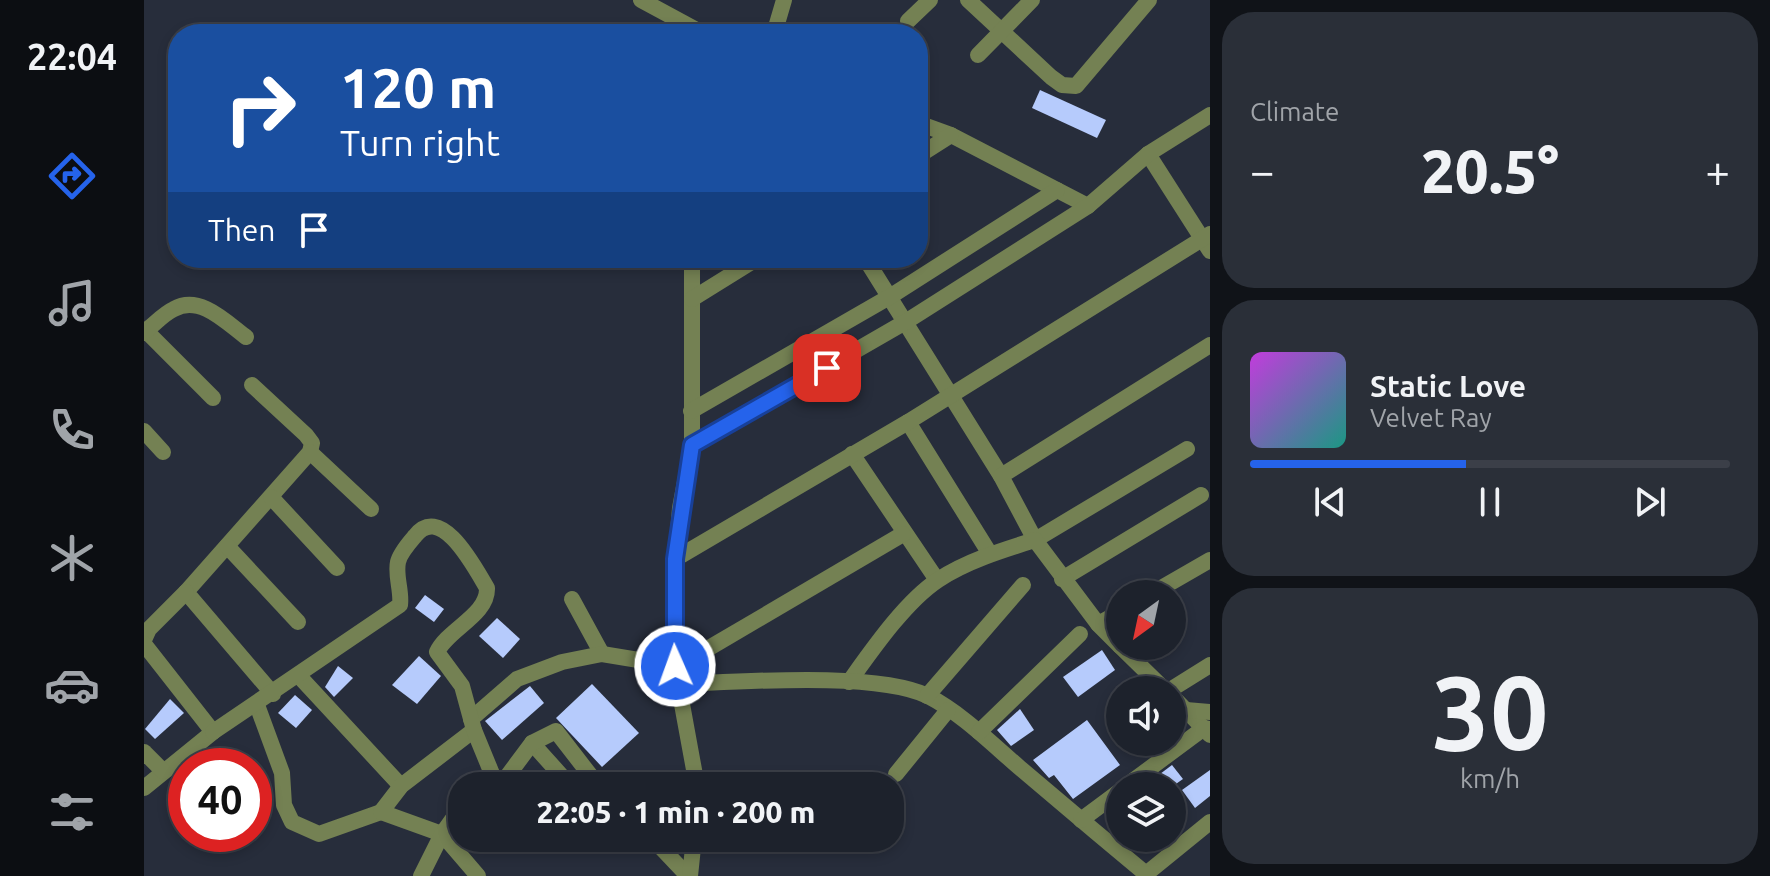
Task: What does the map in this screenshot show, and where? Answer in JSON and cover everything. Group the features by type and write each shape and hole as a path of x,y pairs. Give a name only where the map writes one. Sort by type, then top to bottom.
{"street":[{"path":"641,0 671,7 692,24"},
{"path":"777,24 784,0"},
{"path":"908,21 930,0"},
{"path":"968,0 1051,77 1062,85 1076,86 1149,0"},
{"path":"978,55 1032,0"},
{"path":"692,445 907,321 1088,206 1148,154 1210,115"},
{"path":"928,127 951,135 1088,206"},
{"path":"928,150 951,135"},
{"path":"675,559 1207,241 1148,154"},
{"path":"691,411 891,296 1057,190"},
{"path":"692,268 692,445 675,559 675,666 695,772"},
{"path":"692,299 742,268"},
{"path":"872,268 952,394 1035,540 1062,579 1106,632"},
{"path":"213,398 145,331 176,307 193,305 206,308 246,337"},
{"path":"1001,476 1210,345"},
{"path":"213,732 144,642 149,629 186,592 310,452 312,443 306,435 252,385"},
{"path":"908,422 990,554"},
{"path":"144,431 163,452"},
{"path":"849,682 873,648 937,580 990,554 1035,540 1187,449"},
{"path":"310,452 371,509"},
{"path":"852,454 903,534 937,580"},
{"path":"1062,579 1201,495"},
{"path":"271,497 337,568"},
{"path":"144,788 213,732 400,605 398,559 420,529 427,526 439,528 455,539 487,588 483,604 447,638 437,652 462,686 473,725 492,772"},
{"path":"709,648 903,534"},
{"path":"227,546 298,622"},
{"path":"1175,580 1210,560"},
{"path":"927,696 1023,585"},
{"path":"186,592 273,694"},
{"path":"572,599 602,654"},
{"path":"1098,624 1106,620"},
{"path":"979,732 1080,634"},
{"path":"257,705 282,773 284,805 292,822 319,834 381,812 401,786 473,725 521,677 562,662 602,654 675,666"},
{"path":"1135,660 1153,676"},
{"path":"1186,679 1210,665"},
{"path":"299,676 401,786"},
{"path":"679,684 784,680 849,682 901,688 927,696 979,732 1145,875 1210,822"},
{"path":"898,772 948,710"},
{"path":"1145,772 1208,726 1186,710"},
{"path":"509,772 532,743 556,731 589,772"},
{"path":"532,743 552,772"},
{"path":"144,752 163,771"},
{"path":"1081,820 1106,801"},
{"path":"381,812 442,834 478,876"},
{"path":"421,876 448,826"},
{"path":"666,852 689,876"},
{"path":"689,876 692,852"}],"building":[{"path":"1040,90 1106,120 1097,138 1032,108"},
{"path":"425,595 444,609 434,622 415,608"},
{"path":"497,618 520,639 503,658 479,636"},
{"path":"1102,650 1115,670 1078,697 1063,677"},
{"path":"419,656 441,676 417,704 392,685"},
{"path":"338,666 353,678 334,697 325,687"},
{"path":"592,684 639,733 602,767 556,718"},
{"path":"530,686 544,703 502,740 485,721"},
{"path":"295,695 312,710 296,728 278,713"},
{"path":"170,699 184,713 155,739 145,729"},
{"path":"1020,709 1034,730 1011,746 997,730"},
{"path":"1087,720 1106,746 1106,756 1113,756 1120,765 1106,772 1106,775 1073,799 1054,775 1049,778 1033,760"},
{"path":"1172,765 1178,772 1163,772"},
{"path":"1210,770 1210,796 1195,808 1186,796 1186,787"}],"route":[{"path":"675,666 675,559 680,508 692,445 827,368"}]}
